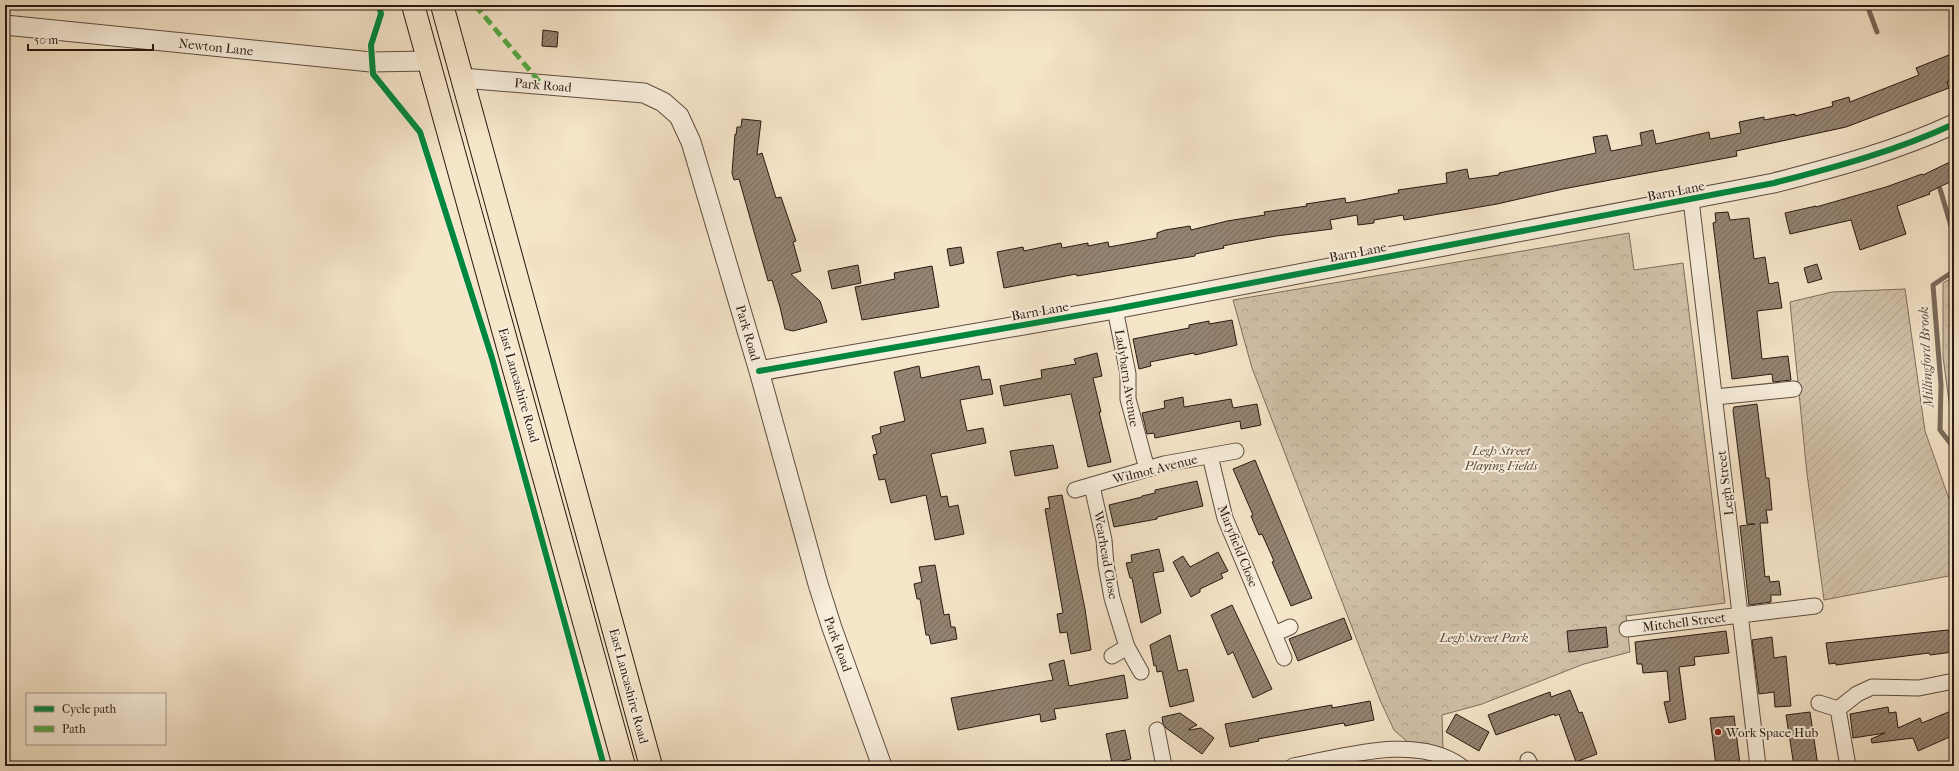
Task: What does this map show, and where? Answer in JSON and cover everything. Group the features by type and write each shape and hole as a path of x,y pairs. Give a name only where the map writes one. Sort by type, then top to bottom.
{"highway":[{"name":"East Lancashire Road","path":"413,5 624,766"},
{"name":"East Lancashire Road","path":"442,5 651,766"}],"street":[{"name":"Newton Lane","path":"5,25 371,62 428,61"},
{"name":"Park Road","path":"462,78 644,92 663,102 679,116 691,142 759,371 818,584 832,628 882,766"},
{"name":"Barn Lane","path":"759,371 1115,309 1774,183 1862,160 1916,141 1954,124"},
{"name":"Legh Street","path":"1691,200 1758,766"},
{"name":"Ladybarn Avenue","path":"1115,309 1128,374 1128,399 1146,469"},
{"path":"1715,398 1794,389"},
{"name":"Wilmot Avenue","path":"1075,490 1146,469 1236,451"},
{"name":"Maryfield Close","path":"1210,456 1225,518 1284,658"},
{"name":"Wearhead Close","path":"1092,486 1103,533 1106,565 1112,598 1127,647 1140,672"},
{"name":"Mitchell Street","path":"1627,629 1815,606"},
{"path":"1274,634 1290,627"},
{"path":"1112,656 1127,647"},
{"path":"1838,709 1858,694 1872,687 1924,688 1954,681"},
{"path":"1819,703 1838,709"},
{"path":"1838,709 1848,766"},
{"path":"1156,730 1164,766"},
{"path":"1293,766 1395,749 1427,751 1444,756 1461,766"}],"green space":[{"name":"Legh Street Playing Fields","path":"1629,233 1634,270 1683,263 1725,603 1626,616 1630,652 1584,664 1482,704 1442,715 1443,749 1412,746 1394,730 1380,700 1252,368 1233,300"},
{"path":"1954,277 1954,438 1943,357 1943,283"},
{"path":"1905,289 1925,431 1954,513 1954,575 1824,600 1807,474 1790,302 1832,292"}],"building":[{"path":"543,30 558,32 557,47 542,46"},
{"path":"1954,53 1954,80 1947,82 1949,88 1846,127 1736,151 1737,156 1563,189 1497,204 1404,220 1403,215 1374,220 1374,223 1358,225 1357,215 1330,220 1332,229 1276,236 1223,246 1224,248 1195,254 1195,256 1077,276 1076,274 1004,288 997,252 1023,247 1024,251 1061,243 1062,248 1088,243 1088,246 1108,242 1109,247 1157,238 1157,233 1165,230 1190,226 1191,230 1227,221 1265,215 1264,212 1307,206 1306,204 1345,198 1346,203 1399,193 1398,190 1447,183 1446,173 1467,169 1469,179 1499,175 1499,173 1596,153 1593,137 1607,135 1611,151 1642,145 1640,133 1653,130 1656,144 1709,132 1710,139 1741,133 1739,122 1764,117 1764,120 1795,114 1795,116 1833,106 1832,102 1849,97 1850,102 1919,75 1916,68"},
{"path":"742,119 761,121 757,155 762,153 776,198 781,197 796,241 793,242 801,271 791,274 820,301 827,322 793,331 785,329 772,280 768,281 739,179 734,180 732,173 735,134 736,135 737,127 741,127"},
{"path":"1954,160 1954,180 1929,192 1930,194 1897,206 1906,234 1860,250 1851,220 1790,234 1785,213 1816,207 1886,187 1922,174 1923,175"},
{"path":"1728,212 1730,220 1749,218 1754,259 1765,257 1769,284 1778,282 1782,308 1757,311 1762,359 1788,356 1791,380 1773,382 1772,374 1732,379 1713,223 1716,222 1715,213"},
{"path":"961,247 964,263 950,266 947,249"},
{"path":"1817,264 1822,279 1808,283 1804,268"},
{"path":"858,265 861,283 832,289 828,271"},
{"path":"932,266 939,307 862,320 855,287 895,279 894,273"},
{"path":"1232,320 1237,345 1195,355 1194,353 1150,362 1151,366 1139,369 1133,339 1189,328 1189,325 1209,321 1209,324"},
{"path":"1097,353 1102,376 1093,378 1101,412 1099,412 1111,462 1088,467 1071,394 1004,406 1000,386 1042,378 1041,370 1076,364 1074,359"},
{"path":"919,366 921,378 979,366 982,380 990,379 993,394 960,400 967,431 983,428 986,443 931,454 941,497 947,496 949,507 958,505 964,534 935,540 926,495 891,503 885,479 879,480 873,455 877,454 872,436 881,433 880,427 905,421 894,372"},
{"path":"1183,397 1184,407 1231,399 1233,408 1257,404 1261,425 1241,429 1240,421 1155,438 1154,433 1147,434 1142,413 1165,408 1164,401"},
{"path":"1757,404 1766,478 1769,478 1772,510 1766,510 1768,523 1760,523 1765,577 1769,576 1770,582 1779,581 1781,595 1771,595 1771,602 1749,605 1740,526 1755,524 1747,524 1733,410 1734,407"},
{"path":"1053,445 1058,468 1015,476 1010,451"},
{"path":"1255,460 1312,598 1291,606 1272,562 1274,561 1262,534 1259,535 1251,516 1253,515 1233,469"},
{"path":"1197,481 1203,506 1157,517 1157,519 1114,527 1109,505 1155,493 1155,490"},
{"path":"1062,495 1085,609 1091,650 1071,654 1067,632 1060,633 1057,614 1063,613 1045,509 1050,508 1048,497"},
{"path":"1159,549 1164,571 1153,573 1161,613 1141,623 1132,578 1130,578 1126,563 1132,562 1131,555"},
{"path":"1218,552 1228,571 1221,574 1223,578 1200,589 1200,592 1191,597 1173,562 1183,556 1190,567"},
{"path":"935,565 944,615 949,614 951,627 955,627 957,639 931,644 929,635 926,635 920,599 917,599 914,584 922,582 919,567"},
{"path":"1232,605 1272,689 1253,698 1233,652 1228,655 1211,615"},
{"path":"1344,618 1352,639 1298,661 1289,639"},
{"path":"1606,627 1608,647 1569,652 1567,631"},
{"path":"1948,630 1951,636 1953,652 1930,655 1929,653 1836,665 1836,663 1829,664 1826,643"},
{"path":"1726,631 1729,653 1694,657 1695,665 1679,667 1686,719 1669,723 1664,702 1670,701 1667,671 1643,673 1642,664 1637,664 1635,642"},
{"path":"1170,635 1178,671 1187,669 1194,701 1170,707 1162,671 1157,672 1156,665 1154,666 1150,645"},
{"path":"1772,637 1774,658 1786,656 1791,706 1775,707 1774,692 1759,694 1752,640"},
{"path":"1064,660 1069,686 1124,675 1128,698 1054,709 1056,719 1041,722 1040,714 958,730 951,698 1053,680 1049,664"},
{"path":"1570,690 1579,713 1582,712 1597,754 1576,762 1559,714 1555,716 1554,714 1496,735 1488,715 1550,692 1551,697"},
{"path":"1370,701 1374,720 1345,726 1344,723 1258,739 1259,741 1230,747 1225,724 1332,705 1332,708"},
{"path":"1888,707 1889,713 1896,712 1898,728 1920,718 1922,723 1951,711 1954,718 1954,735 1918,751 1913,738 1872,743 1871,739 1885,733 1853,738 1850,714"},
{"path":"1810,712 1818,766 1794,766 1786,715"},
{"path":"1180,713 1197,725 1189,730 1201,728 1214,738 1202,754 1166,728 1163,724 1162,717"},
{"path":"1456,714 1489,732 1479,751 1446,732"},
{"name":"Work Space Hub","path":"1734,716 1740,764 1716,766 1710,718"},
{"path":"1125,730 1131,759 1112,763 1106,734"}],"waterway":[{"path":"1867,5 1877,32"},
{"path":"1940,189 1954,236"},
{"name":"Millingford Brook","path":"1954,271 1933,285 1941,385 1940,430 1954,448"}],"marked path":[{"path":"475,5 542,85"}],"cycle path":[{"path":"379,5 381,14 371,45 373,74 420,132 492,358 604,766"},
{"path":"759,371 1115,309 1774,183 1888,150 1932,134 1954,124"}],"place":[{"name":"Work Space Hub","path":"1718,732"}],"park label":[{"name":"Legh Street Park","path":"1484,637"}]}
